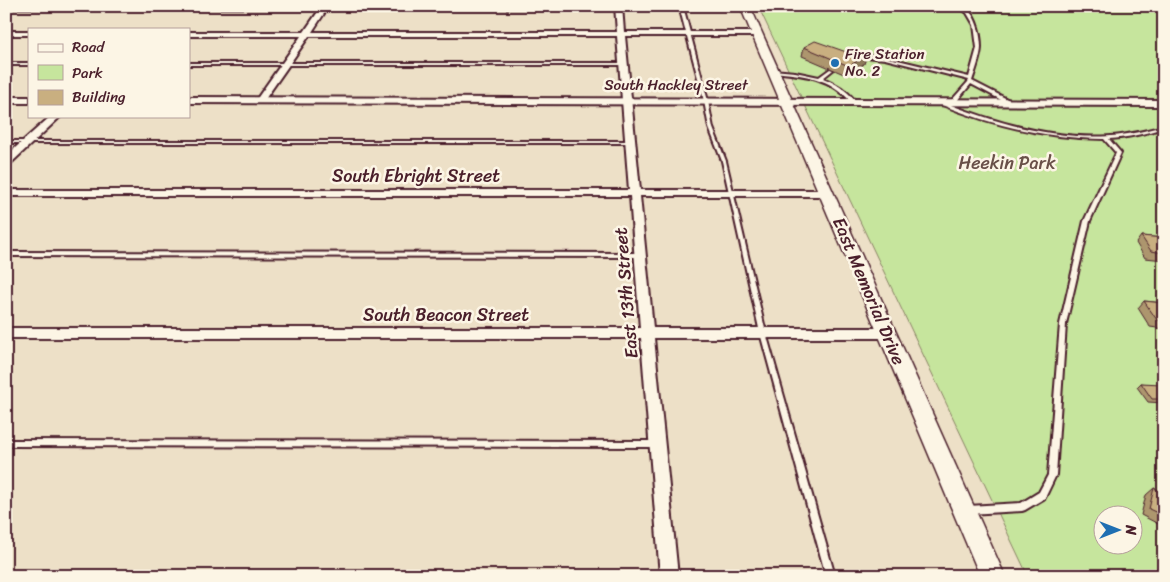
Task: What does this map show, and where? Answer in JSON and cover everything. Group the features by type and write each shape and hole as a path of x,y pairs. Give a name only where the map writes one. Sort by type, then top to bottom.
{"main road":[{"name":"East Memorial Drive","path":"745,6 993,576"}],"street":[{"path":"260,100 325,6"},
{"name":"East 13th Street","path":"618,7 669,576"},
{"path":"6,34 28,34"},
{"path":"190,34 757,34"},
{"path":"6,100 28,100"},
{"name":"South Hackley Street","path":"190,100 706,100 1164,103"},
{"path":"6,162 55,118"},
{"name":"South Ebright Street","path":"6,193 826,193"},
{"name":"South Beacon Street","path":"6,333 886,333"}],"lane":[{"path":"681,6 706,100 711,128 724,161 763,333 831,576"},
{"path":"952,102 971,81 979,48 976,25 968,12 960,6"},
{"path":"6,7 618,7"},
{"path":"843,61 854,54 885,58 971,81 1009,102"},
{"path":"6,64 28,64"},
{"path":"190,64 623,64"},
{"path":"819,79 831,70"},
{"path":"773,71 798,72 841,87 853,101"},
{"path":"938,102 966,114 1052,135 1106,138 1164,128"},
{"path":"964,510 1022,507 1042,495 1052,475 1063,324 1087,220 1119,153 1106,138"},
{"path":"6,142 630,142"},
{"path":"6,254 640,255"},
{"path":"6,443 657,444"}],"green space":[{"name":"Heekin Park","path":"758,6 1164,6 1164,576 1028,576"}],"building":[{"path":"815,41 855,55 860,53 867,55 849,66 804,47"},
{"path":"1141,236 1164,238 1164,253 1151,251"},
{"path":"1144,301 1164,303 1164,321 1157,320"},
{"path":"1141,383 1162,384 1164,386 1164,399 1152,399"},
{"path":"1154,488 1164,493 1164,516 1149,509"}],"place":[{"name":"Fire Station No. 2","path":"835,63"}]}
